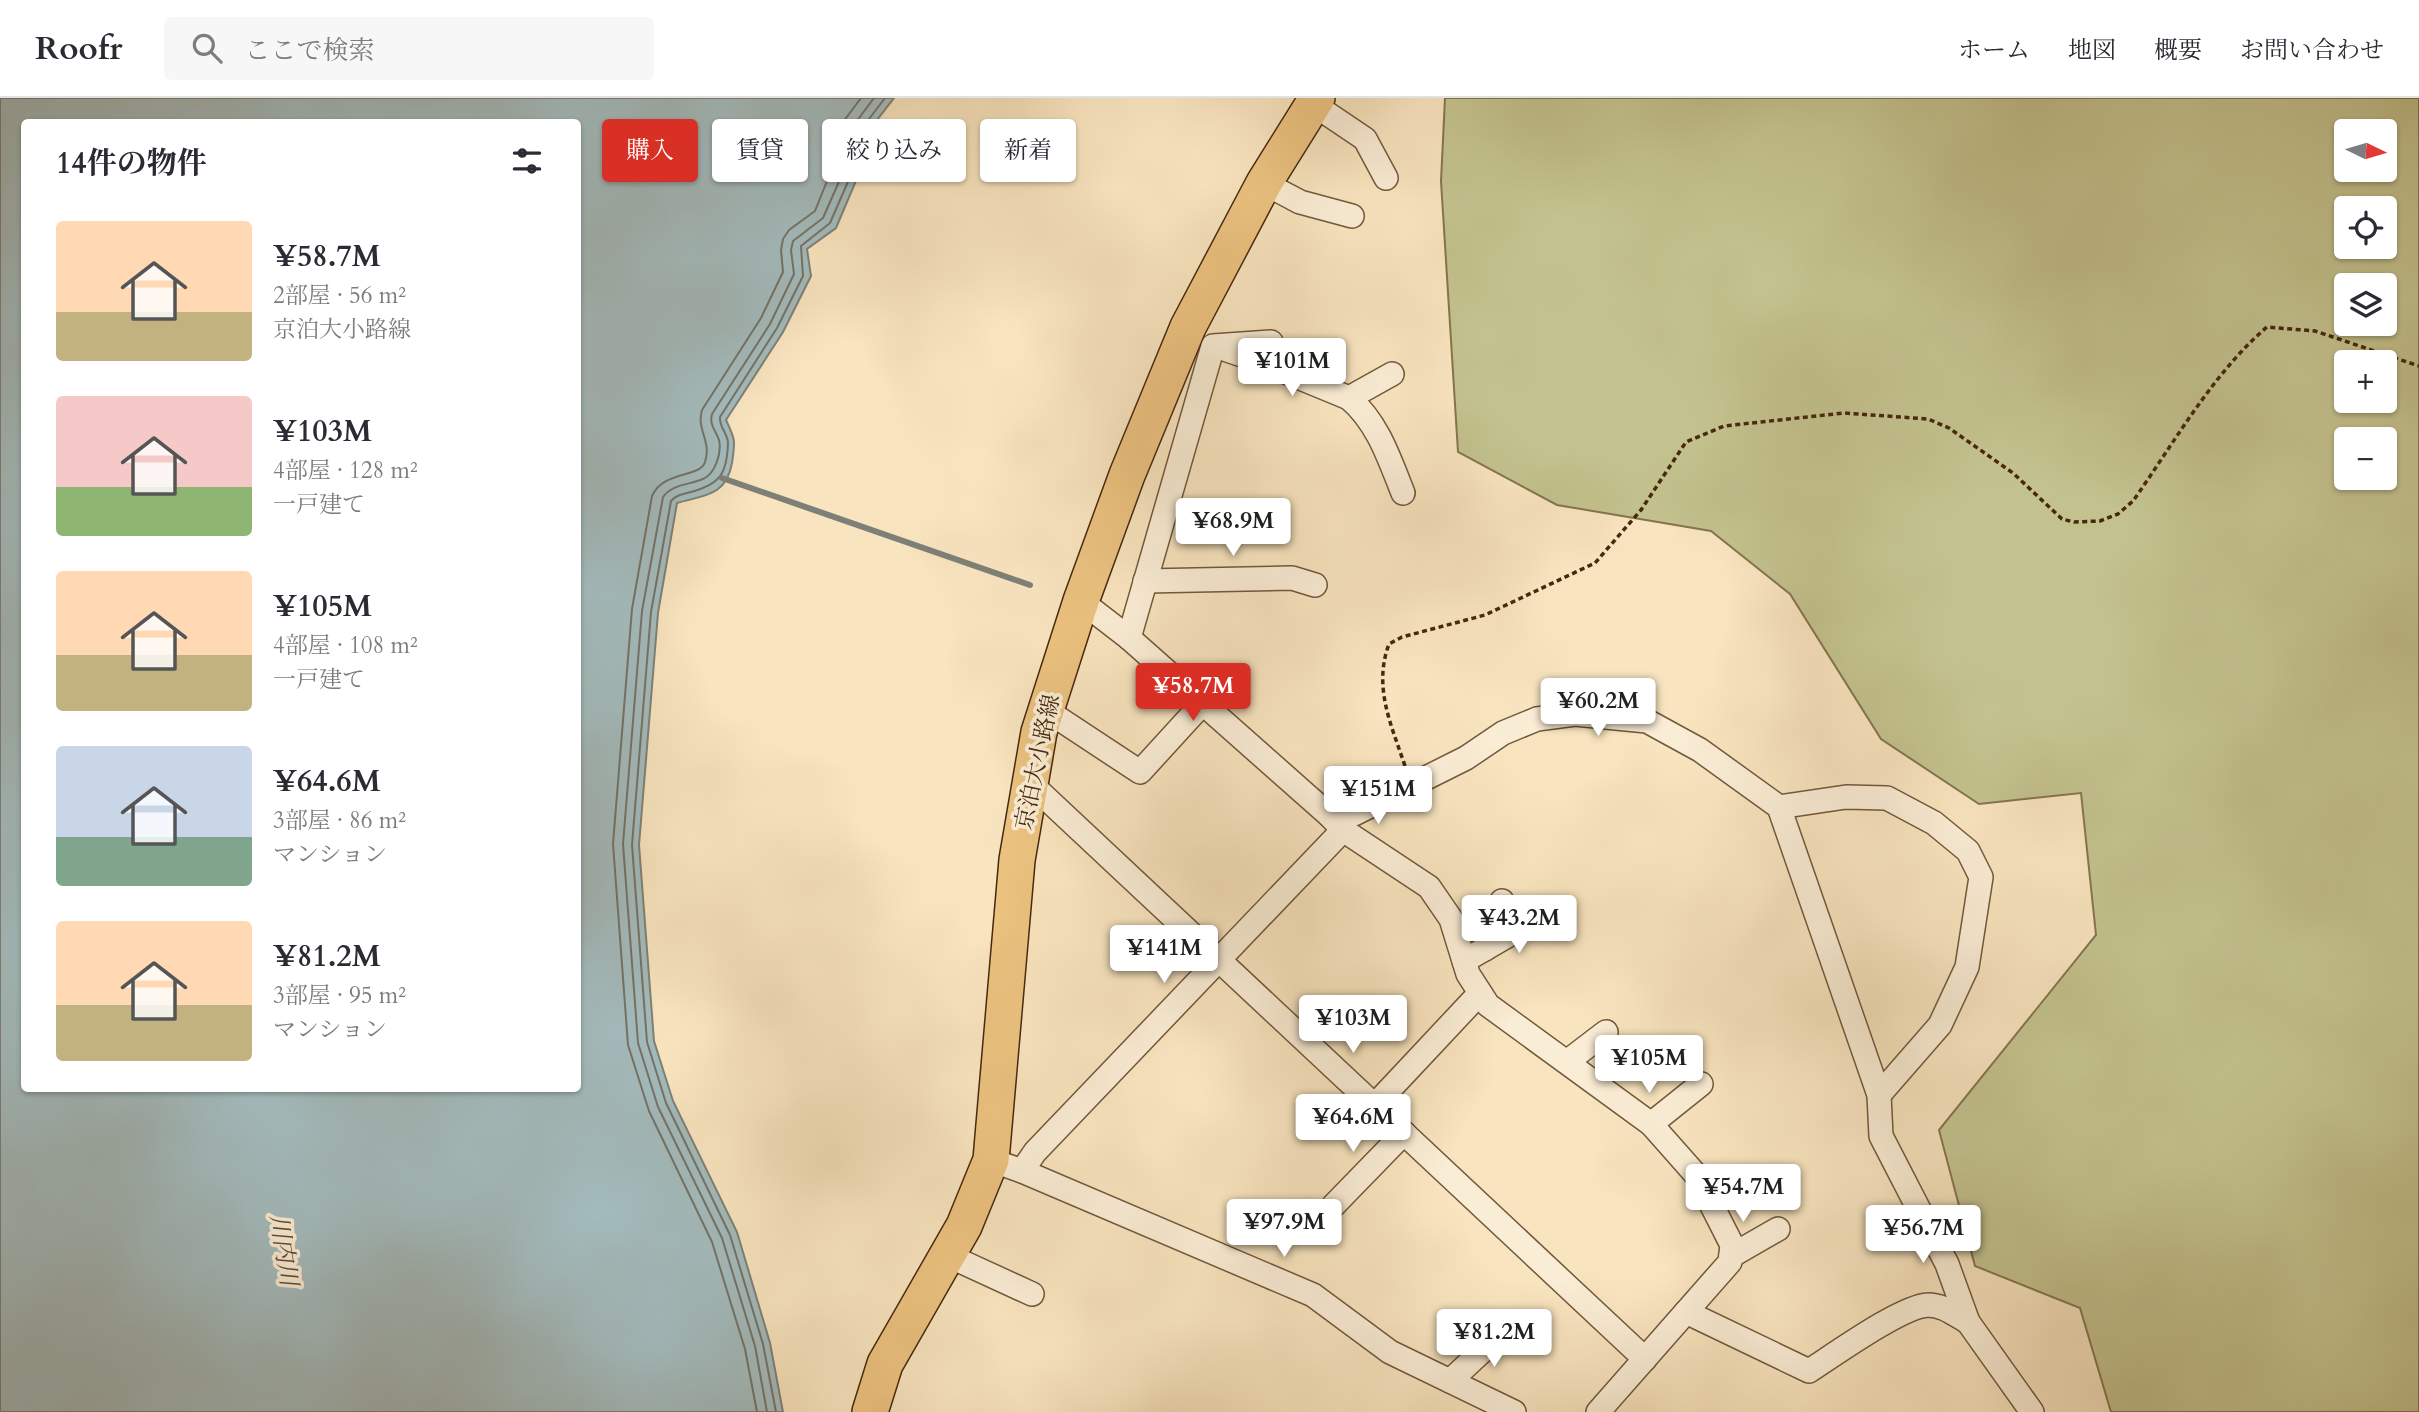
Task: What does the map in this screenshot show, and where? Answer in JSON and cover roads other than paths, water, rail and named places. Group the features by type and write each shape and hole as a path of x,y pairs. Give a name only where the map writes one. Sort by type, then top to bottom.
{"main road":[{"name":"京泊大小路線","path":"870,1412 885,1364 964,1226 1006,1166 1017,860 1039,733 1081,601 1127,475 1198,342 1264,183 1315,101"}],"street":[{"path":"1315,101 1365,139 1386,178"},
{"path":"1264,183 1300,202 1352,216"},
{"path":"1198,342 1271,342"},
{"path":"1198,342 1254,359 1349,398 1362,410 1382,440 1403,493"},
{"path":"1129,638 1145,581 1198,342"},
{"path":"1349,398 1392,374"},
{"path":"1145,581 1292,578 1315,584"},
{"path":"1081,601 1129,638 1337,823 1429,887 1451,919 1468,974 1488,1005 1651,1124 1697,1176 1732,1245 1730,1262 1598,1412"},
{"path":"1046,710 1140,772 1203,703"},
{"path":"1006,1166 1035,1152 1219,960 1337,823 1466,758 1503,733 1537,719 1575,714 1647,721 1700,750 1779,807 1879,1095 1881,1136 1947,1264 1968,1322 2032,1412"},
{"path":"1030,783 1645,1359"},
{"path":"1779,807 1846,797 1887,798 1934,823 1968,851 1981,877 1967,967 1940,1025 1879,1095"},
{"path":"1485,949 1502,901"},
{"path":"1464,961 1552,910"},
{"path":"1375,1105 1480,993"},
{"path":"1568,1061 1606,1032"},
{"path":"1651,1124 1700,1084"},
{"path":"1334,1205 1404,1133"},
{"path":"1006,1166 1313,1295 1390,1352 1514,1412"},
{"path":"1731,1256 1778,1229"},
{"path":"947,1255 1032,1294"},
{"path":"1686,1312 1809,1371 1906,1310 1927,1305 1943,1307 1968,1322"},
{"path":"1450,1381 1508,1326"}],"water":[{"name":"川内川","path":"0,98 894,98 878,119 822,119 822,182 855,182 836,228 807,249 811,276 783,332 726,420 734,445 732,463 725,482 705,496 677,503 658,613 639,845 654,1041 673,1101 737,1232 770,1343 783,1412 0,1412"}],"waterway":[{"path":"722,478 1030,585"}]}
